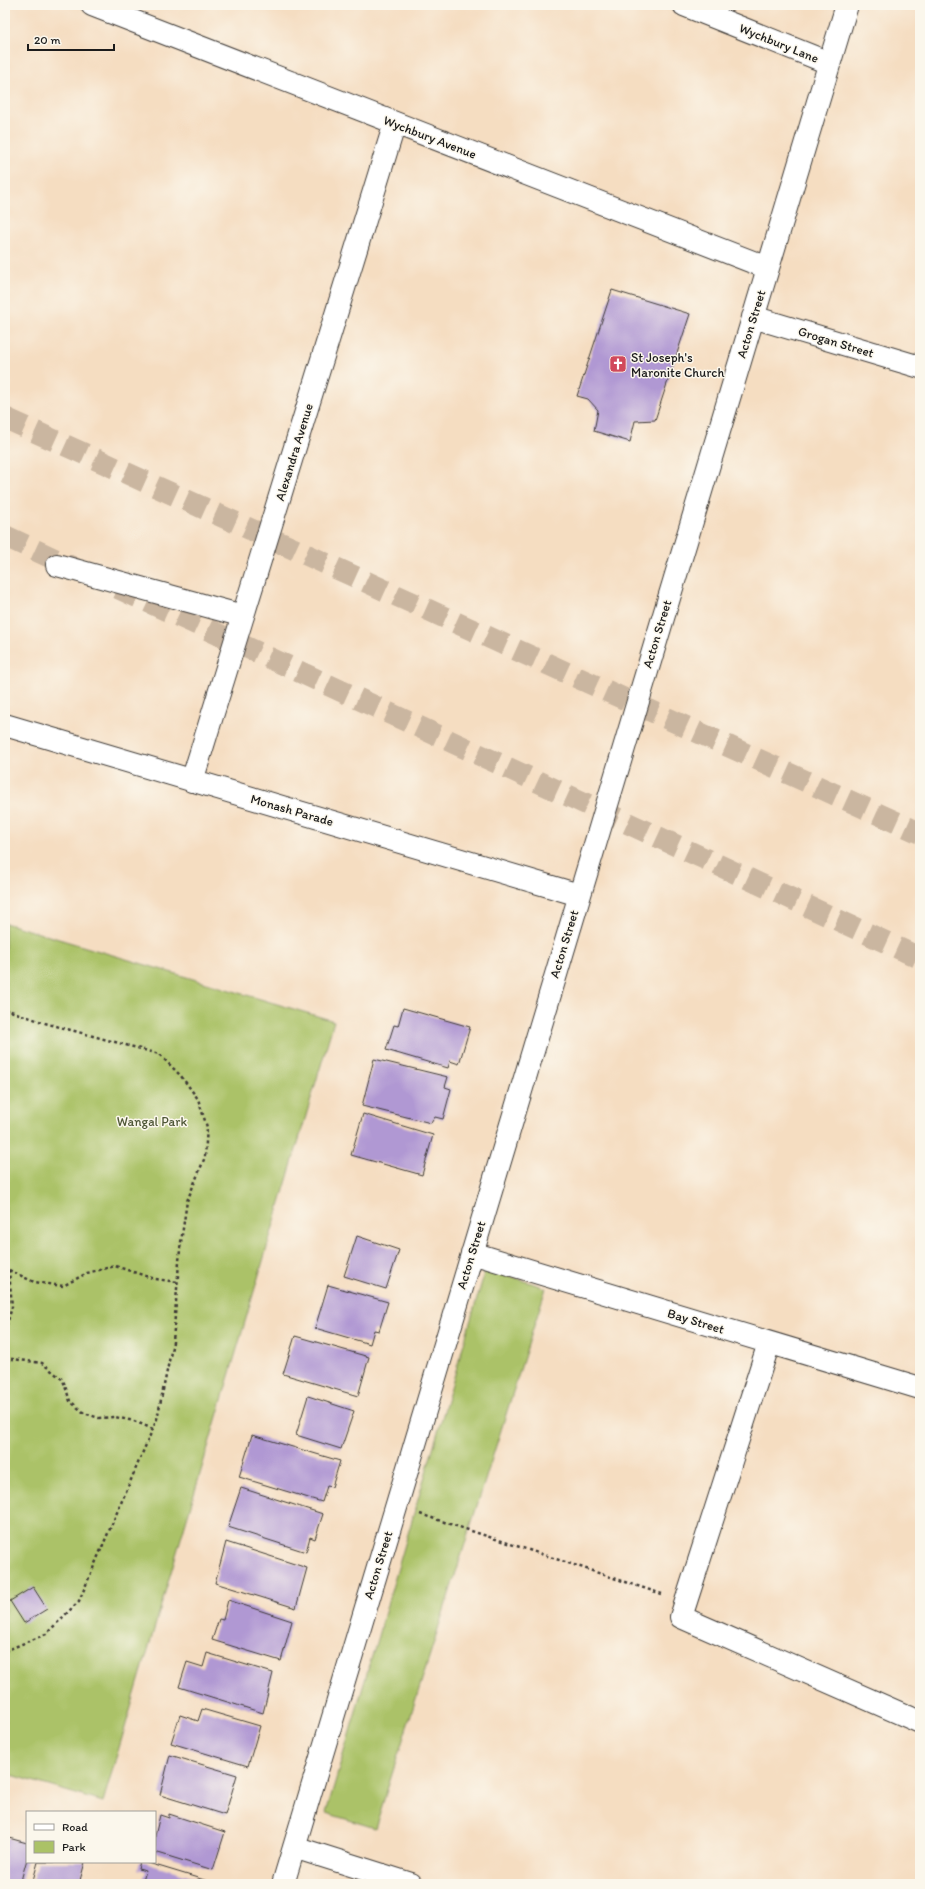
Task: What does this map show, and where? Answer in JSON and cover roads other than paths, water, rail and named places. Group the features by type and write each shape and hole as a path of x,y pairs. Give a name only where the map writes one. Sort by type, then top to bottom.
{"street":[{"name":"Wychbury Avenue","path":"92,5 768,268"},
{"name":"Wychbury Lane","path":"684,5 829,63"},
{"name":"Acton Street","path":"283,1884 847,5"},
{"name":"Alexandra Avenue","path":"192,780 395,123"},
{"name":"Grogan Street","path":"753,317 920,367"},
{"path":"57,565 243,616"},
{"name":"Monash Parade","path":"5,725 579,895"},
{"name":"Bay Street","path":"472,1253 920,1388"},
{"path":"769,1343 681,1617 920,1722"},
{"path":"294,1847 411,1884"}],"tunnel":[{"path":"5,418 920,833"},
{"path":"5,536 76,569"},
{"path":"118,588 920,958"}],"place":[{"name":"St Joseph's Maronite Church","path":"618,364"}],"park label":[{"name":"Wangal Park","path":"152,1121"}]}
